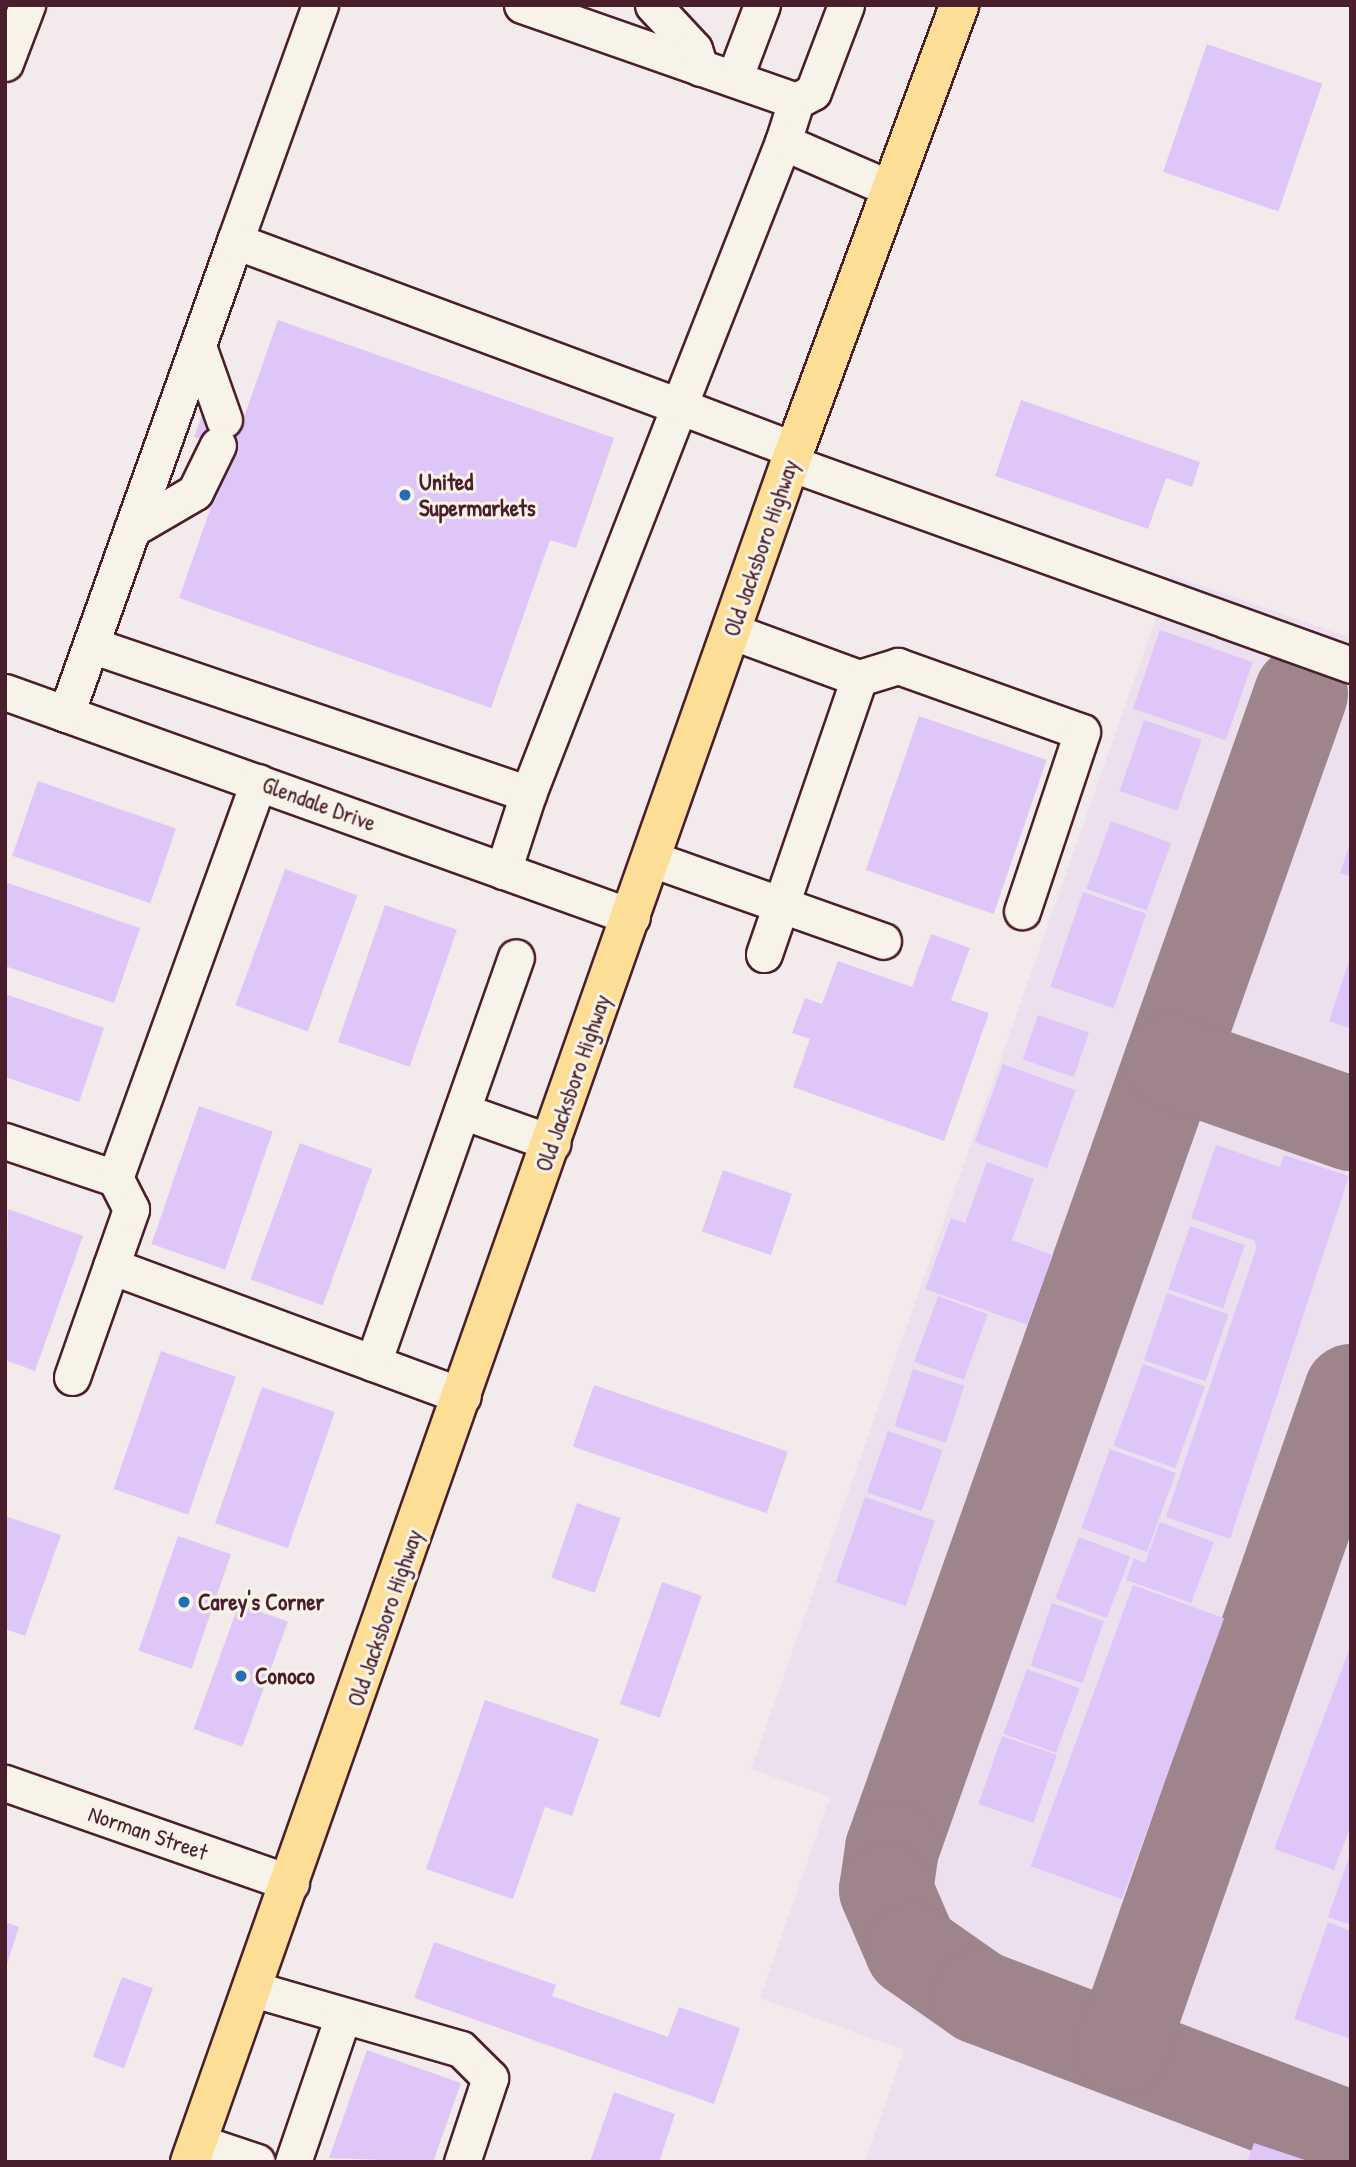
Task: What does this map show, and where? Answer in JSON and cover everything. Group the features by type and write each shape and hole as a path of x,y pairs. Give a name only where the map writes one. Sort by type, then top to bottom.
{"main road":[{"name":"Old Jacksboro Highway","path":"194,2152 632,917 792,456 959,5"}],"street":[{"path":"5,63 27,5"},
{"path":"66,714 320,5"},
{"path":"522,5 796,101"},
{"path":"653,5 694,48 700,68"},
{"path":"734,79 762,5"},
{"path":"503,871 527,794 783,142 796,101 813,92 846,5"},
{"path":"783,142 891,189"},
{"path":"235,241 679,406 792,456 1351,665"},
{"path":"132,529 195,492 221,433 198,346"},
{"path":"731,631 859,678 898,666 1082,732 1022,911"},
{"path":"90,645 527,794"},
{"path":"764,954 859,678"},
{"name":"Glendale Drive","path":"5,692 632,917"},
{"path":"115,1178 258,782"},
{"path":"652,859 883,941"},
{"path":"373,1363 516,958"},
{"path":"462,1111 552,1143"},
{"path":"5,1141 115,1178 131,1209 72,1377"},
{"path":"111,1266 463,1396"},
{"name":"Norman Street","path":"5,1783 290,1883"},
{"path":"253,1989 460,2049 490,2078 462,2162"},
{"path":"293,2162 344,2016"},
{"path":"194,2152 257,2162"}],"shaded area":[{"path":"1171,575 1351,638 1351,2162 865,2162 904,2050 760,1998 830,1797 751,1769"}],"building":[{"path":"1207,44 1322,84 1278,211 1163,172"},
{"name":"United Supermarkets","path":"278,320 614,438 576,548 550,540 491,708 179,598 231,450 194,437 203,412 241,426"},
{"path":"1021,400 1200,462 1192,487 1166,478 1148,529 995,476"},
{"path":"1160,630 1253,662 1226,740 1133,708"},
{"path":"919,716 1047,760 994,914 866,870"},
{"path":"1144,720 1202,740 1177,811 1120,791"},
{"path":"38,781 176,829 150,903 12,856"},
{"path":"1111,821 1171,843 1147,911 1086,889"},
{"path":"1351,843 1351,877 1340,873"},
{"path":"285,869 357,895 308,1032 235,1005"},
{"path":"5,882 140,928 114,1003 5,966"},
{"path":"1083,892 1146,914 1114,1008 1050,987"},
{"path":"385,905 457,930 410,1067 338,1042"},
{"path":"931,934 970,948 951,1000 989,1013 944,1141 793,1087 810,1039 792,1033 805,998 822,1004 838,961 912,987"},
{"path":"1351,958 1351,1029 1329,1021"},
{"path":"5,994 104,1028 79,1102 5,1077"},
{"path":"1038,1015 1089,1033 1074,1077 1023,1059"},
{"path":"1003,1064 1075,1090 1047,1168 975,1142"},
{"path":"199,1106 273,1131 225,1269 151,1244"},
{"path":"300,1143 372,1169 323,1306 250,1279"},
{"path":"1216,1145 1280,1167 1284,1155 1349,1176 1230,1539 1166,1517 1256,1249 1255,1241 1191,1218"},
{"path":"987,1162 1034,1179 1012,1240 1053,1255 1027,1325 925,1289 951,1218 965,1223"},
{"path":"723,1170 792,1194 771,1255 702,1231"},
{"path":"8,1209 83,1236 35,1371 5,1360"},
{"path":"1190,1226 1245,1245 1223,1308 1168,1289"},
{"path":"1167,1293 1228,1314 1205,1381 1144,1360"},
{"path":"938,1296 988,1314 964,1380 914,1362"},
{"path":"161,1351 236,1377 188,1515 113,1489"},
{"path":"1143,1364 1205,1387 1175,1468 1113,1446"},
{"path":"913,1369 964,1386 946,1443 894,1426"},
{"path":"594,1385 788,1452 767,1513 573,1446"},
{"path":"262,1387 335,1412 288,1548 215,1523"},
{"path":"888,1431 943,1450 922,1511 867,1492"},
{"path":"1110,1449 1176,1473 1147,1552 1081,1528"},
{"path":"865,1497 935,1521 906,1606 836,1582"},
{"path":"577,1503 620,1518 595,1593 551,1578"},
{"path":"5,1516 61,1535 25,1636 5,1629"},
{"path":"1160,1522 1214,1542 1191,1603 1126,1580 1134,1558 1145,1563"},
{"name":"Carey's Corner","path":"178,1536 231,1554 192,1669 139,1650"},
{"path":"1079,1537 1130,1557 1107,1618 1055,1599"},
{"path":"662,1582 702,1596 660,1718 620,1704"},
{"path":"1133,1585 1224,1618 1122,1899 1031,1866"},
{"path":"1052,1603 1104,1621 1083,1683 1031,1665"},
{"name":"Conoco","path":"239,1604 288,1622 242,1747 194,1729"},
{"path":"1351,1645 1351,1825 1334,1870 1274,1849"},
{"path":"1027,1669 1080,1688 1056,1753 1003,1734"},
{"path":"485,1700 599,1739 572,1816 545,1807 513,1899 426,1869"},
{"path":"1002,1736 1057,1755 1033,1823 979,1804"},
{"path":"1351,1854 1351,1925 1328,1917"},
{"path":"5,1922 19,1927 6,1967 5,1967"},
{"path":"1328,1922 1351,1931 1351,2039 1294,2019"},
{"path":"434,1942 556,1985 552,1996 668,2037 679,2007 740,2028 714,2104 414,1998"},
{"path":"122,1977 153,1988 124,2068 93,2057"},
{"path":"367,2050 461,2083 433,2162 329,2158"},
{"path":"614,2092 675,2114 659,2162 590,2162"},
{"path":"1254,2143 1308,2161 1308,2162 1247,2162"}],"taxiway":[{"path":"1301,694 892,1849 886,1890 912,1950 979,1997 1351,2138"},
{"path":"1171,1061 1351,1124"},
{"path":"1121,2049 1351,1391"}],"place":[{"name":"United Supermarkets","path":"405,495"},
{"name":"Carey's Corner","path":"184,1602"},
{"name":"Conoco","path":"241,1676"}]}
